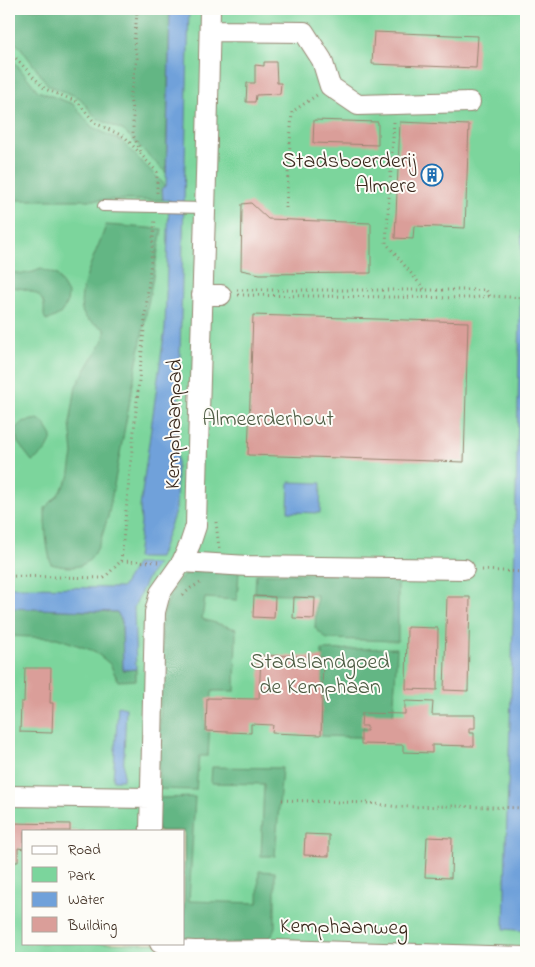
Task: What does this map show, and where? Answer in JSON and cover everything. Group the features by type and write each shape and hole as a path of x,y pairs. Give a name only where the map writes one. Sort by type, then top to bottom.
{"street":[{"name":"Kemphaanpad","path":"150,830 155,612 160,593 182,562 196,526 218,293 198,208 210,9"},
{"path":"210,31 304,32 322,60 330,86 358,105 470,102"},
{"path":"182,562 220,565 464,569"},
{"path":"9,796 150,798"},
{"name":"Kemphaanweg","path":"160,944 176,950 195,951 278,950 526,957"}],"lane":[{"path":"103,206 198,208"}],"path":[{"path":"134,9 137,14 134,42 137,58 130,98 133,115 133,135 142,155"},
{"path":"9,51 44,89 78,102 95,123 125,137 157,172 156,206 121,560 104,578 9,576"},
{"path":"286,208 292,112 330,86"},
{"path":"395,104 386,243 424,290"},
{"path":"218,293 486,290 490,296"},
{"path":"218,293 526,298"},
{"path":"121,560 159,562"},
{"path":"178,601 198,583 218,578 220,565"},
{"path":"502,571 526,572"},
{"path":"282,800 368,803 399,807 526,808"}],"green space":[{"name":"Almeerderhout","path":"9,9 526,9 526,958 9,958"},
{"path":"9,9 170,9 166,173 124,131 96,118 80,98 48,85 21,48 9,37"},
{"path":"9,55 38,91 73,104 92,127 121,141 166,186 162,188 163,200 9,200"},
{"path":"106,225 162,229 108,517 93,556 80,566 63,567 51,564 46,536 45,508 57,496 69,478 73,454 70,423 76,386 105,337 105,329 85,317 82,308 82,297 88,271"},
{"path":"41,269 57,275 68,294 67,304 60,314 47,321 44,315 44,305 39,296 30,291 9,287 9,271 25,273"},
{"path":"38,419 44,423 52,436 45,451 32,461 18,443 15,429 22,422"},
{"path":"193,570 239,571 237,600 205,598 202,619 236,629 235,691 212,691 208,756 199,756 196,790 159,789 162,622 176,585 180,579"},
{"path":"256,574 398,574 398,641 327,639 315,628 317,595 255,593"},
{"path":"9,608 117,612 122,621 123,670 136,669 136,680 118,681 110,664 94,651 57,638 9,636"},
{"path":"397,648 392,738 321,736 322,650"},
{"path":"212,767 282,768 275,856 261,856 264,784 211,783"},
{"path":"195,797 189,901 258,903 259,871 275,872 275,927 272,936 264,942 197,943 185,937 185,830 157,830 158,798"}],"water":[{"path":"170,9 189,9 176,509 159,558 137,558 141,523 140,507 165,328 169,200 163,200 162,188 166,186"},
{"path":"526,120 526,931 504,929"},
{"path":"289,482 321,483 320,513 288,512"},
{"path":"136,564 157,564 147,579 134,607 136,669 123,670 122,621 117,612 9,608 9,587 122,588"},
{"path":"118,706 126,708 123,780 113,780"}],"building":[{"path":"374,32 478,36 476,68 372,64"},
{"path":"264,62 276,62 277,83 281,83 280,94 256,95 255,102 246,102 247,83 255,83 255,65 264,66"},
{"path":"314,120 378,122 378,145 313,143"},
{"name":"Stadsboerderij Almere","path":"400,122 469,125 465,228 414,226 413,239 395,238"},
{"path":"251,203 268,219 371,223 371,273 260,274 241,270 242,204"},
{"path":"253,315 468,322 464,462 248,455"},
{"path":"254,596 275,597 274,618 253,617"},
{"path":"294,597 315,598 314,619 293,618"},
{"path":"447,597 470,597 468,691 444,690"},
{"path":"407,627 438,628 437,690 406,689"},
{"path":"261,655 323,657 321,735 272,733 273,725 251,724 251,733 206,731 207,698 259,699"},
{"path":"25,668 51,668 50,703 53,703 52,733 20,732 21,702 24,702"},
{"path":"405,701 433,702 432,715 475,715 475,728 469,728 469,733 474,733 474,746 432,745 432,753 403,752 403,745 361,744 361,731 367,731 367,726 361,726 362,713 405,714"},
{"path":"9,823 70,824 70,830 22,830 22,849 18,848 18,862 9,862"},
{"path":"305,834 329,835 329,856 304,855"},
{"path":"427,837 452,838 451,878 425,877"}],"place":[{"name":"Stadsboerderij Almere","path":"432,175"}],"park label":[{"name":"Stadslandgoed de Kemphaan","path":"320,676"}]}
